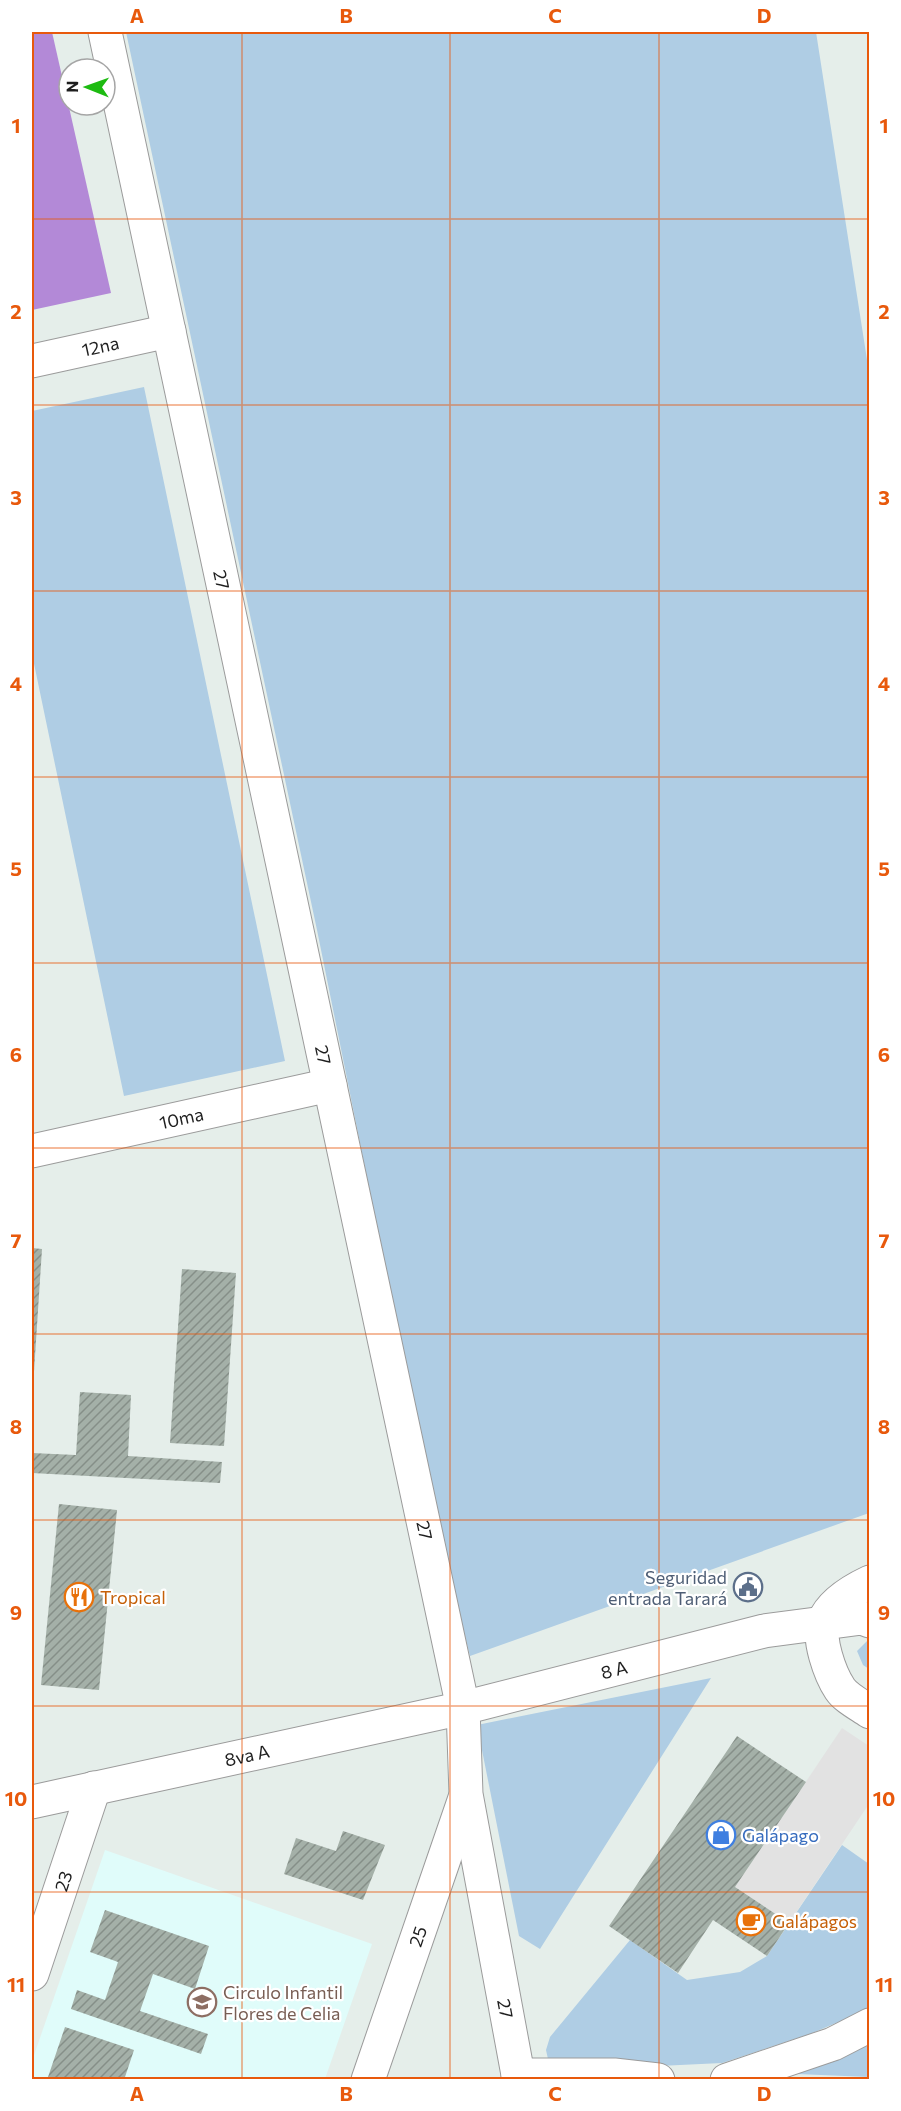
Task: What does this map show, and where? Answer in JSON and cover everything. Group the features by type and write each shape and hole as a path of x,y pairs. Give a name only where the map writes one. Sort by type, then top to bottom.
{"street":[{"name":"27","path":"105,32 464,1708 466,1794 518,2077"},
{"name":"12na","path":"32,361 169,331"},
{"name":"10ma","path":"32,1151 330,1085"},
{"path":"870,1582 853,1589 833,1607 823,1622 826,1661 836,1681 841,1690 870,1712"},
{"name":"8 A","path":"464,1708 764,1631 862,1618 870,1621"},
{"name":"8va A","path":"32,1802 464,1708"},
{"name":"23","path":"32,1974 94,1788"},
{"name":"25","path":"368,2079 466,1794"},
{"path":"727,2079 833,2044 870,2025"},
{"path":"518,2077 614,2076 658,2079"}],"shaded area":[{"path":"32,32 52,32 58,57 57,117 71,117 111,293 32,310"},
{"path":"126,32 816,32 870,379 869,1513 470,1656 439,1534 317,930"},
{"path":"144,387 285,1061 124,1096 32,654 32,411"},
{"path":"869,1639 869,1669 863,1665 857,1651"},
{"path":"711,1678 540,1949 519,1936 477,1725"},
{"path":"842,1728 869,1746 869,1804 789,1923 735,1887"},
{"path":"842,1845 869,1864 869,2009 810,2034 722,2063 617,2068 548,2059 546,2050 550,2037 630,1940 687,1980 740,1972 767,1956"},
{"name":"Circulo Infantil Flores de Celia","path":"105,1850 372,1944 325,2079 32,2080 32,2061"},
{"path":"869,2045 869,2077 797,2074"}],"building":[{"path":"32,1248 42,1249 33,1387 32,1387"},
{"path":"182,1269 236,1273 224,1446 170,1443"},
{"path":"80,1392 131,1395 128,1456 222,1462 220,1483 32,1473 32,1453 76,1455"},
{"name":"Tropical","path":"59,1504 117,1510 99,1690 41,1685"},
{"name":"Galápago","path":"737,1736 806,1782 735,1887 789,1923 767,1956 713,1920 678,1973 609,1926"},
{"path":"343,1831 385,1845 363,1900 284,1874 296,1838 336,1851"},
{"path":"105,1910 209,1946 195,1989 153,1974 140,2011 208,2034 201,2054 71,2009 77,1990 105,2000 118,1962 90,1952"},
{"path":"65,2027 134,2050 124,2080 47,2080"}],"place":[{"name":"Seguridad entrada Tarará","path":"748,1587"},
{"name":"Tropical","path":"79,1597"},
{"name":"Galápago","path":"721,1835"},
{"name":"Galápagos","path":"751,1921"},
{"name":"Circulo Infantil Flores de Celia","path":"202,2002"}]}
